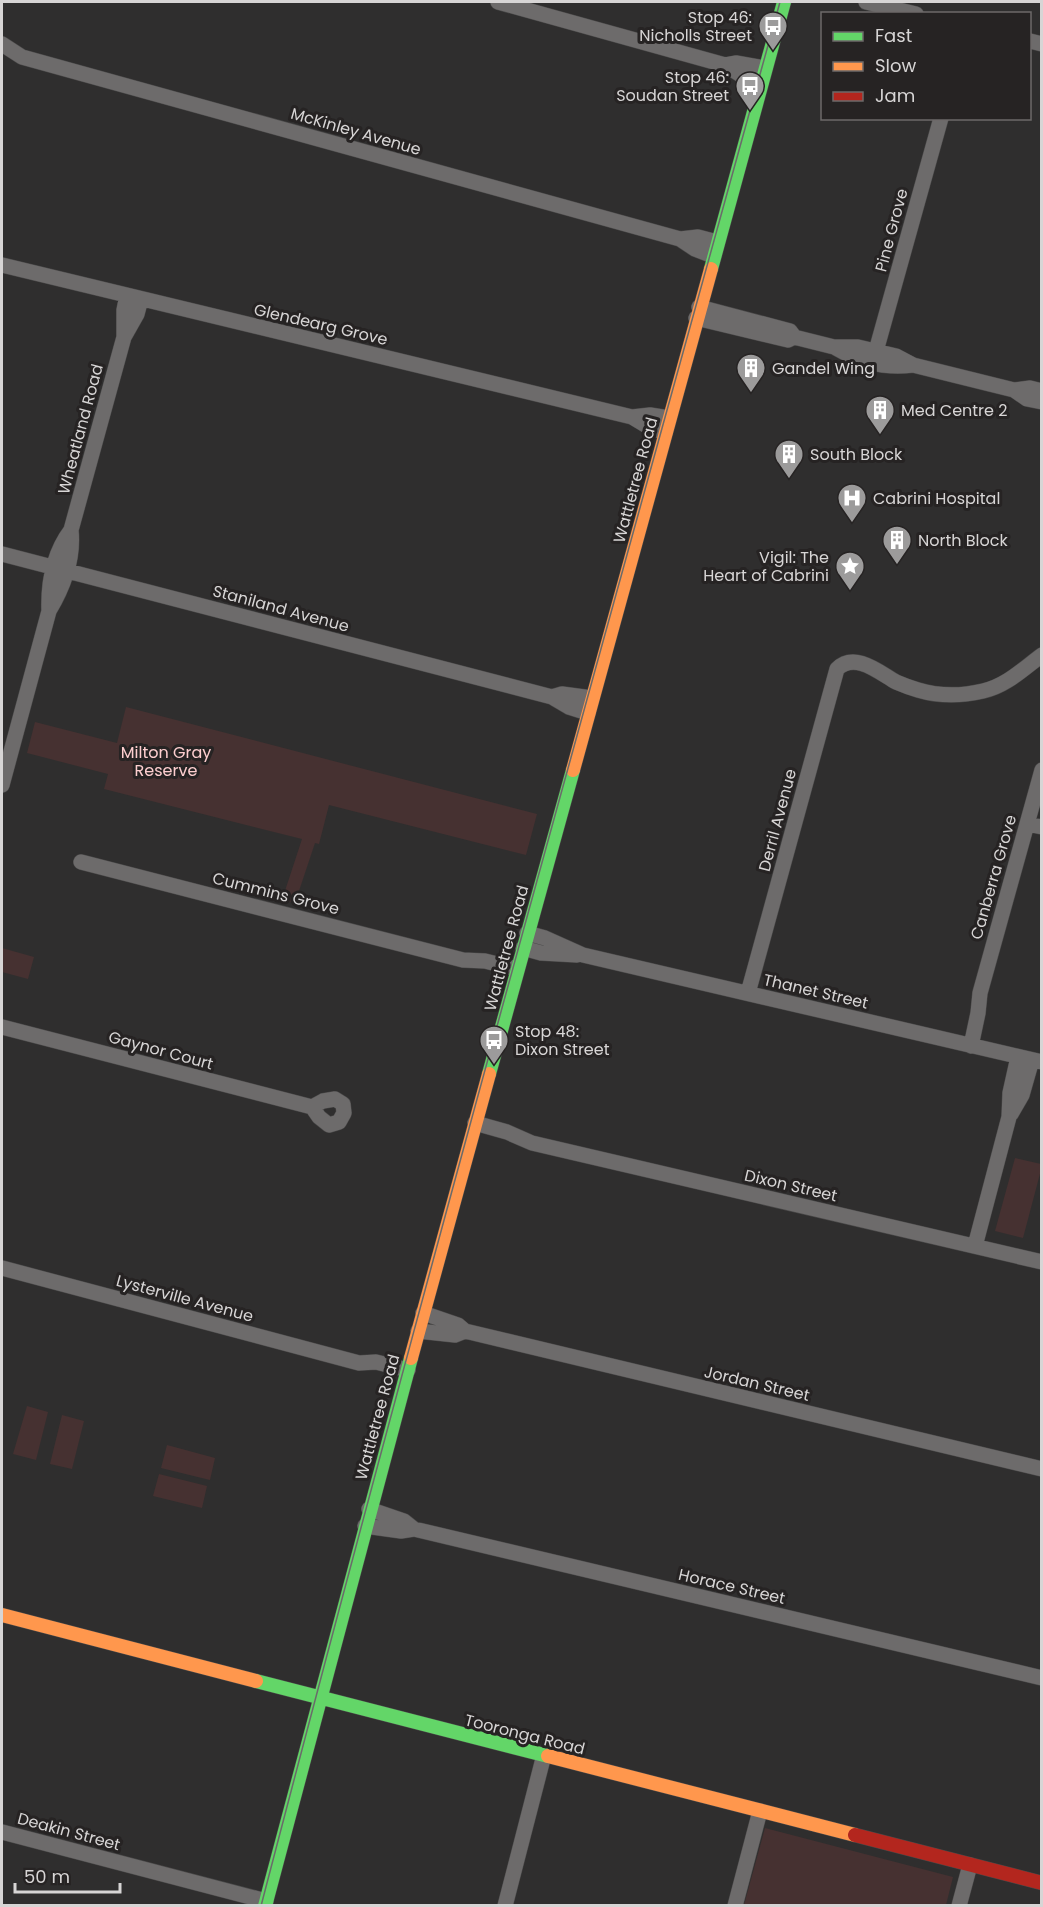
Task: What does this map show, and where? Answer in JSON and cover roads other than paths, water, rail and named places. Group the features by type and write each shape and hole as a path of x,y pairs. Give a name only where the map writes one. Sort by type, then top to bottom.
{"main road":[{"name":"Wattletree Road","path":"266,1903 369,1509 784,2"},
{"name":"Tooronga Road","path":"2,1615 1041,1883"}],"street":[{"path":"498,2 522,5 725,65 733,72 763,75"},
{"path":"866,2 908,12"},
{"name":"McKinley Avenue","path":"2,44 22,57"},
{"name":"McKinley Avenue","path":"2,57 22,57 680,239 695,249 715,249"},
{"name":"Pine Grove","path":"876,351 939,120"},
{"name":"Glendearg Grove","path":"2,265 632,417 647,426 667,425"},
{"name":"Wheatland Road","path":"2,785 49,611 57,597 60,569 72,550 71,530 124,337 133,321 134,297"},
{"path":"698,313 788,340 794,337 834,347 858,347 896,356 913,365 1014,390 1030,388 1040,398"},
{"path":"834,347 854,358 894,368 913,365"},
{"name":"Staniland Avenue","path":"2,554 552,696 569,707 590,706"},
{"name":"Derril Avenue","path":"748,993 835,675 841,666 849,663 867,665 898,683 920,691 951,694 984,691 1000,685 1014,677 1041,655"},
{"name":"Canberra Grove","path":"966,1045 970,1011 980,993 1034,826 1041,770"},
{"name":"Cummins Grove","path":"81,862 463,960 482,971 516,974"},
{"name":"Thanet Street","path":"528,933 583,955"},
{"name":"Thanet Street","path":"523,948 541,953 583,955 1030,1060"},
{"name":"Gaynor Court","path":"2,1027 312,1107"},
{"path":"975,1246 1009,1117 1010,1093 1030,1060"},
{"name":"Dixon Street","path":"474,1129 505,1142 532,1143 1041,1263"},
{"name":"Lysterville Avenue","path":"2,1268 359,1363 372,1372 406,1375"},
{"name":"Jordan Street","path":"423,1313 458,1325 465,1331 1041,1469"},
{"name":"Jordan Street","path":"418,1331 455,1335 465,1331"},
{"name":"Horace Street","path":"369,1509 404,1521 414,1529 1041,1678"},
{"name":"Horace Street","path":"365,1526 401,1532 414,1529"},
{"path":"505,1905 544,1755"},
{"path":"735,1905 760,1811"},
{"name":"Deakin Street","path":"2,1832 266,1903"},
{"path":"959,1905 970,1864"}],"tram line":[{"path":"261,1906 452,1191 780,2"}],"place":[{"name":"Stop 46: Nicholls Street","path":"773,52"},
{"name":"Stop 46: Soudan Street","path":"750,112"},
{"name":"Gandel Wing","path":"751,394"},
{"name":"Med Centre 2","path":"880,436"},
{"name":"South Block","path":"789,480"},
{"name":"Cabrini Hospital","path":"852,524"},
{"name":"North Block","path":"897,566"},
{"name":"Vigil: The Heart of Cabrini","path":"850,592"},
{"name":"Stop 48: Dixon Street","path":"494,1066"}],"park label":[{"name":"Milton Gray Reserve","path":"166,761"}]}
